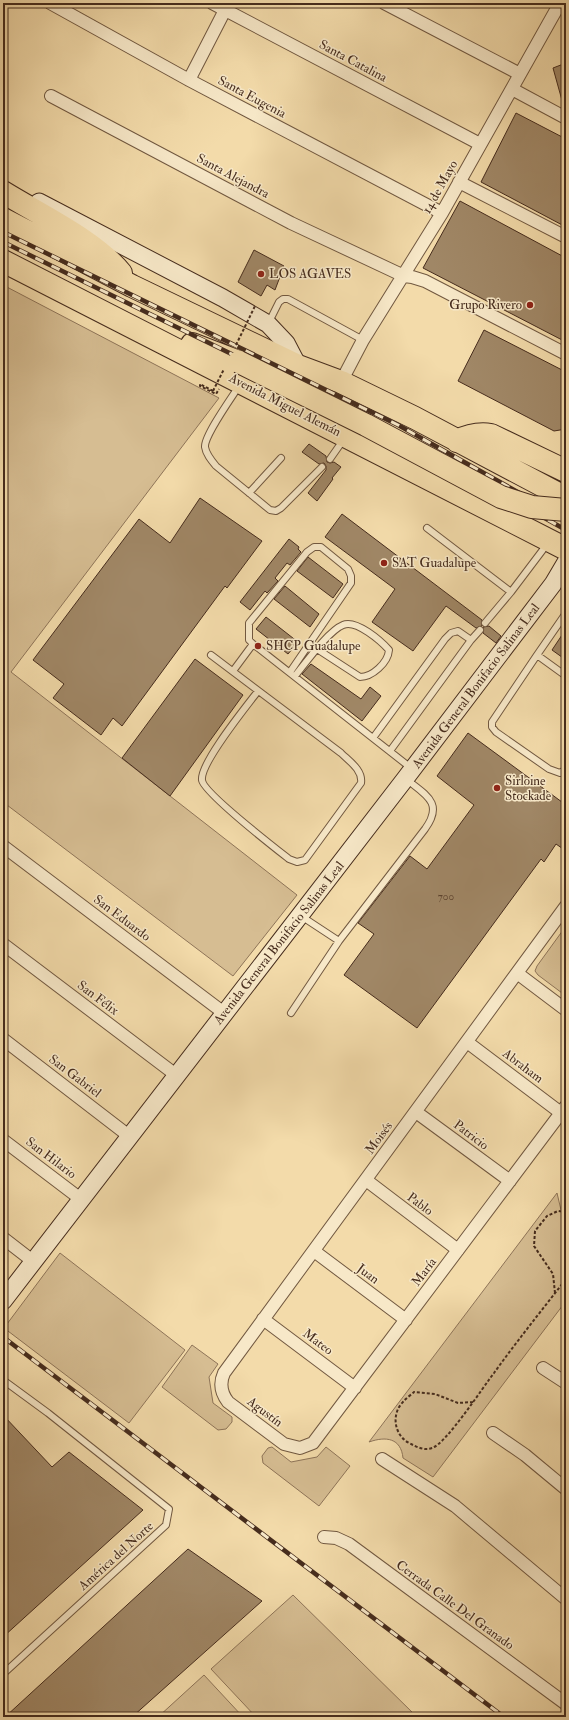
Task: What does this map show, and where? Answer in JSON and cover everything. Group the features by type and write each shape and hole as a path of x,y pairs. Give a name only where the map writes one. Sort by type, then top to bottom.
{"highway":[{"path":"3,192 102,253 113,263 132,286"},
{"path":"3,219 132,286 298,366 341,382 457,440 566,498"},
{"path":"3,261 103,312 366,425 501,497 532,507 566,510"},
{"name":"Avenida Miguel Alemán","path":"240,372 347,436 558,545"},
{"path":"457,440 471,435 485,434 566,471"},
{"path":"487,508 498,511 504,510 510,508 518,500 522,488 518,476 514,471"}],"street":[{"name":"Santa Eugenia","path":"50,3 189,80 442,213"},
{"name":"Santa Catalina","path":"212,3 480,144"},
{"path":"384,3 520,74"},
{"name":"14 de Mayo","path":"341,382 364,340 442,213 512,89 555,5"},
{"path":"189,80 225,10"},
{"path":"512,89 566,118"},
{"name":"Santa Alejandra","path":"51,96 291,223 404,276 412,277 425,282 566,354"},
{"path":"459,182 566,237"},
{"path":"3,188 39,202 137,252 224,298 268,324 286,343 298,366"},
{"name":"Avenida General Bonifacio Salinas Leal","path":"3,1300 82,1200 129,1136 409,774 553,584 566,562"},
{"name":"Avenida General Bonifacio Salinas Leal","path":"553,584 566,573"},
{"name":"San Eduardo","path":"3,846 224,1013"},
{"name":"Moisés","path":"221,1388 224,1373 566,906"},
{"name":"San Félix","path":"3,944 176,1075"},
{"path":"517,973 566,1010"},
{"name":"San Gabriel","path":"3,1039 129,1136"},
{"name":"Abraham","path":"467,1042 564,1109"},
{"name":"María","path":"300,1448 313,1443 564,1109"},
{"name":"Patricio","path":"416,1112 510,1181"},
{"name":"San Hilario","path":"3,1140 82,1200"},
{"name":"Pablo","path":"366,1180 458,1250"},
{"path":"3,1238 34,1262"},
{"name":"Juan","path":"314,1251 406,1320"},
{"name":"Mateo","path":"263,1319 355,1388"},
{"path":"543,1368 566,1383"},
{"name":"Agustín","path":"221,1388 223,1396 228,1402 278,1440 288,1446 300,1448"},
{"path":"493,1433 525,1455 566,1489"},
{"path":"382,1459 455,1506 566,1599"},
{"name":"Cerrada Calle Del Granado","path":"324,1537 336,1538 349,1544 566,1704"}],"lane":[{"path":"268,324 279,302 284,299 288,299 364,340"},
{"path":"240,372 208,435 205,446 209,458 216,466 248,493 270,510 276,511 281,508 322,467"},
{"path":"330,459 347,436"},
{"path":"248,493 280,458"},
{"path":"427,528 511,592"},
{"path":"485,623 511,592 558,545"},
{"path":"291,1012 339,941 432,819 434,810 432,802 390,751 248,640 249,623 306,552 314,547 321,547 348,569 351,576 351,583 292,674"},
{"path":"566,613 492,722 492,726 496,732 549,769 560,773 566,769"},
{"path":"292,674 317,648 342,625 350,624 357,626 383,644 389,650 389,656 370,675 360,677 317,648"},
{"path":"390,751 471,640 480,630"},
{"path":"373,738 445,639 451,633 458,631 471,640"},
{"path":"233,671 253,644"},
{"path":"211,655 341,753 358,770 362,777 361,783 305,860 297,862 289,859 229,810 204,787 202,781 206,763 258,691"},
{"path":"537,655 564,673"},
{"path":"300,916 339,941"},
{"name":"América del Norte","path":"3,1380 48,1413 169,1509 166,1525 3,1674"}],"path":[{"path":"213,391 200,384 200,386 216,394"},
{"path":"555,1293 553,1274 534,1246 535,1231 547,1216 558,1211 566,1212"},
{"path":"473,1402 458,1403 435,1394 414,1392 402,1402 395,1416 397,1430 406,1441 421,1449 433,1448 443,1440 473,1402 566,1279"}],"shaded area":[{"path":"3,285 219,398 11,672 297,895 233,976 3,802"},
{"path":"566,926 566,996 538,975 535,971"},
{"path":"557,1193 561,1210 566,1214 566,1301 433,1477 403,1458 402,1451 399,1446 392,1440 381,1439 369,1442"},
{"path":"60,1253 185,1350 129,1423 4,1328"},
{"path":"192,1345 218,1364 209,1377 213,1403 232,1417 232,1422 226,1429 218,1430 162,1387"},
{"path":"272,1447 291,1462 317,1457 326,1447 350,1466 319,1506 263,1463 262,1456 268,1448"},
{"path":"293,1595 416,1716 256,1717 211,1669"},
{"path":"204,1675 243,1717 158,1717"}],"building":[{"path":"566,63 566,104 563,104 553,68"},
{"path":"516,113 566,139 566,227 481,182"},
{"name":"Grupo Rivero","path":"460,201 566,258 566,342 423,268"},
{"name":"LOS AGAVES","path":"254,250 284,266 275,290 267,285 261,296 238,282"},
{"path":"484,330 566,372 566,429 554,431 458,381"},
{"path":"309,444 326,456 327,462 334,462 341,467 317,501 308,493 326,470 326,466 324,463 319,464 302,452"},
{"path":"200,498 262,541 227,588 225,586 122,726 113,718 101,735 53,698 64,684 33,660 139,519 170,543"},
{"name":"SAT Guadalupe","path":"342,514 482,620 482,626 476,628 446,606 413,651 372,622 395,589 325,537"},
{"path":"289,539 299,547 298,549 301,552 290,565 287,563 275,578 278,581 267,593 265,591 250,610 240,602"},
{"path":"308,557 343,584 333,598 297,571"},
{"path":"285,586 319,614 310,627 274,599"},
{"path":"266,617 298,642 288,654 256,629"},
{"path":"489,626 501,636 496,643 483,633 483,627"},
{"path":"566,629 566,660 552,650"},
{"path":"195,659 243,695 170,796 122,758"},
{"path":"311,664 361,699 370,687 381,696 362,721 302,674"},
{"path":"468,733 566,805 566,851 556,844 544,862 541,859 417,1028 344,975 374,934 358,923 410,856 427,869 474,805 437,776"},
{"path":"3,1415 52,1467 69,1452 143,1510 3,1637"},
{"path":"188,1549 262,1601 132,1717 5,1717"}],"railway":[{"path":"3,232 398,425 566,519"},
{"path":"3,242 393,433 566,530"},
{"path":"3,1337 504,1717"}],"place":[{"name":"LOS AGAVES","path":"261,274"},
{"name":"Grupo Rivero","path":"530,305"},
{"name":"SAT Guadalupe","path":"384,563"},
{"name":"SHCP Guadalupe","path":"258,646"},
{"name":"Sirloine Stockade","path":"497,788"}]}
